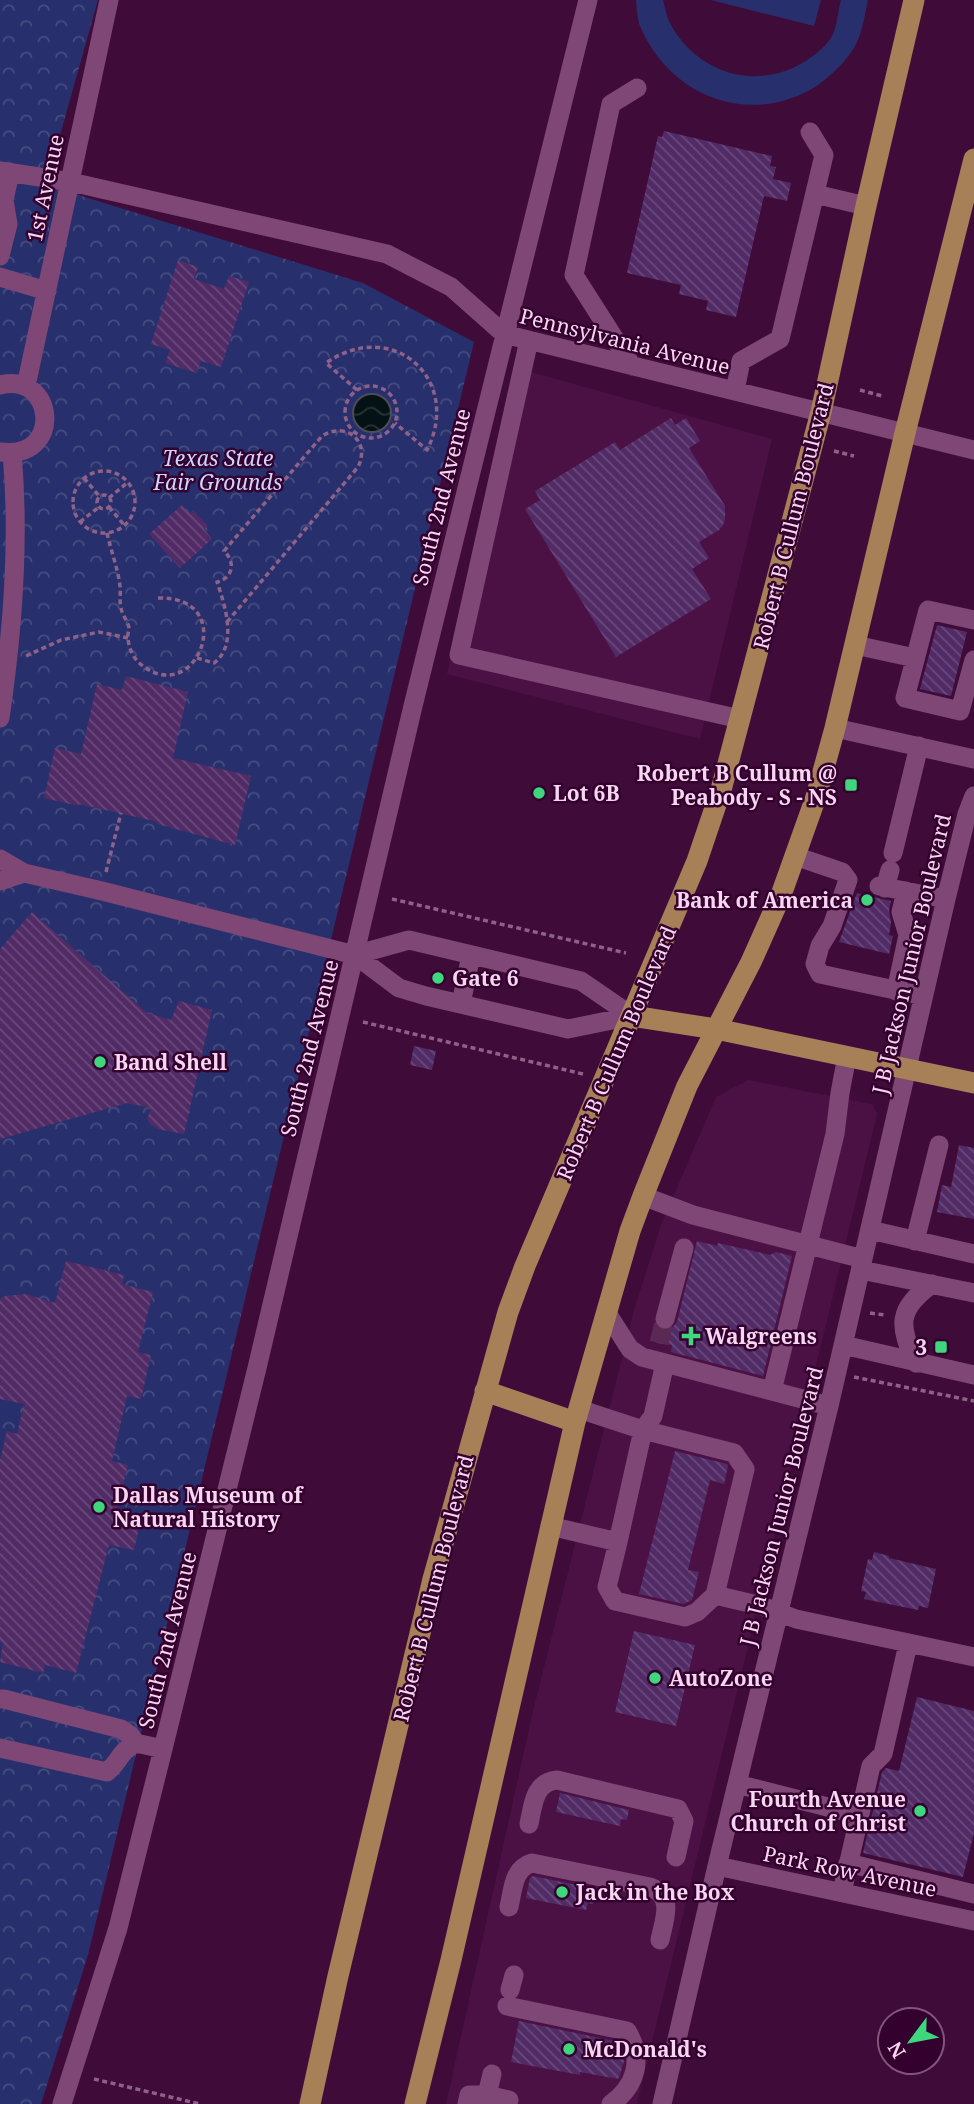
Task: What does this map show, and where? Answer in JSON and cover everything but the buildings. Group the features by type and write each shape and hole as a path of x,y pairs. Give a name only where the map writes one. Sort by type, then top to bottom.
{"main road":[{"name":"Robert B Cullum Boulevard","path":"310,2104 433,1578 508,1312 525,1266 698,861 721,790 821,412 914,0"},
{"path":"415,2104 451,1961 577,1416 630,1231 687,1086 751,962 781,895 816,797 974,159"},
{"path":"632,1016 716,1029 974,1083"},
{"path":"485,1391 577,1416"}],"street":[{"name":"1st Avenue","path":"26,386 109,0"},
{"name":"South 2nd Avenue","path":"62,2104 118,1928 163,1749 254,1381 416,692 588,0"},
{"path":"632,366 574,275 611,104 637,88"},
{"path":"735,391 741,362 780,339 824,155 810,132"},
{"name":"Pennsylvania Avenue","path":"5,172 71,182 387,254 451,288 504,334 974,450"},
{"path":"0,256 8,223 3,210 5,172"},
{"path":"815,194 866,206"},
{"path":"0,277 47,291"},
{"path":"529,340 459,655 740,719"},
{"path":"0,718 8,664 16,563 15,488 6,452 23,451 34,444 41,436 46,414 42,402 26,386 1,383"},
{"path":"973,665 960,711 905,698 928,610 974,620"},
{"path":"855,645 915,658"},
{"path":"835,727 974,759"},
{"path":"919,746 877,877 832,926 820,946 815,964 820,974 923,996"},
{"name":"J B Jackson Junior Boulevard","path":"662,2104 829,1406 946,899 966,850 967,814 974,796"},
{"path":"795,856 842,872 877,877 906,891 946,899"},
{"path":"0,859 24,873 355,955 399,988 461,1004 568,1029 632,1016"},
{"path":"0,881 24,873"},
{"path":"896,991 908,935 901,912 906,891"},
{"path":"355,955 409,940 581,981 632,1016"},
{"path":"461,1004 471,955"},
{"path":"772,1391 835,1134 847,1056"},
{"path":"915,1241 939,1145"},
{"path":"643,1196 693,1214 808,1245 862,1264 974,1293"},
{"path":"870,1230 974,1254"},
{"path":"665,1319 684,1248"},
{"path":"916,1363 904,1338 903,1318 915,1296 932,1284"},
{"path":"607,1313 630,1349 829,1406"},
{"path":"843,1345 974,1376"},
{"path":"577,1416 643,1430 734,1452 745,1469 715,1595 697,1612 685,1617 615,1601 607,1587 643,1430 653,1416 655,1356"},
{"path":"550,1526 618,1542"},
{"path":"715,1595 762,1606 779,1614 974,1657"},
{"path":"842,1892 871,1766 883,1754 908,1644"},
{"path":"0,1699 121,1729 136,1742 163,1749"},
{"path":"0,1748 107,1772 125,1749 136,1742"},
{"path":"529,1824 536,1793 545,1783 557,1780 678,1810 684,1821 677,1857"},
{"path":"737,1784 859,1815"},
{"path":"509,1907 520,1868 532,1863 650,1887 660,1891 664,1897 666,1911 660,1940"},
{"path":"848,1864 974,1894"},
{"name":"Park Row Avenue","path":"717,1866 974,1921"},
{"path":"510,1991 627,2031 634,2042 636,2059 633,2079 624,2094 611,2104"},
{"path":"487,2095 492,2074"},
{"path":"467,2104 469,2095 487,2095 509,2100"}],"path":[{"path":"357,390 326,363 350,349 377,346 404,355 415,363 432,385 438,411 437,425 427,450 395,423"},
{"path":"197,658 214,663 221,658 227,644 227,622 216,582 226,578 232,569 231,559 224,551 322,436 336,430 344,430 355,435 367,439 375,439 388,433 395,423 398,410 391,394 376,386 367,386 357,390 347,401 345,410 349,426 355,435 360,445 362,452 358,467 227,622"},
{"path":"860,390 882,396"},
{"path":"834,451 854,456"},
{"path":"102,471 112,472 128,482 136,500 131,519 125,526 116,531 97,533 80,522 73,505 74,494 84,478 102,471"},
{"path":"84,478 100,497"},
{"path":"109,498 128,482"},
{"path":"100,497 102,495 109,498"},
{"path":"99,507 100,497"},
{"path":"109,498 109,508"},
{"path":"80,522 99,507"},
{"path":"99,507 109,508 125,526"},
{"path":"107,533 120,587 122,612 129,627 130,648 135,658 153,672 176,673 197,658 203,643 202,622 196,613 179,600 158,598"},
{"path":"8,664 61,640 99,632 128,638"},
{"path":"102,891 121,813"},
{"path":"392,899 626,953"},
{"path":"363,1022 583,1074"},
{"path":"854,1377 974,1401"},
{"path":"94,2079 200,2104"}],"shaded area":[{"path":"520,369 772,439 700,739 447,674"},
{"path":"748,1080 872,1104 877,1114 637,2104 446,2104 533,1711 634,1310 661,1225 716,1097"}],"green space":[{"name":"Texas State Fair Grounds","path":"0,0 98,0 46,185 363,283 474,342 88,1955 41,2104 0,2104"},
{"path":"636,0 663,0 670,22 682,41 694,54 709,64 725,71 759,76 795,67 820,50 834,32 841,0 868,0 861,32 854,48 840,66 823,81 793,98 767,104 741,104 716,99 692,88 671,72 654,51 640,26"},
{"path":"711,0 821,0 814,26"}],"water":[{"path":"372,394 386,399 391,413 386,427 372,432 358,427 353,413 358,399"}],"tunnel":[{"path":"659,1343 665,1319"}],"place":[{"name":"Robert B Cullum @ Peabody - S - NS","path":"851,785"},
{"name":"Lot 6B","path":"539,793"},
{"name":"Bank of America","path":"867,900"},
{"name":"Gate 6","path":"438,978"},
{"name":"Band Shell","path":"100,1062"},
{"name":"Walgreens","path":"691,1336"},
{"name":"3","path":"941,1347"},
{"name":"Dallas Museum of Natural History","path":"99,1507"},
{"name":"AutoZone","path":"655,1678"},
{"name":"Fourth Avenue Church of Christ","path":"920,1811"},
{"name":"Jack in the Box","path":"562,1892"},
{"name":"McDonald's","path":"569,2049"}]}
